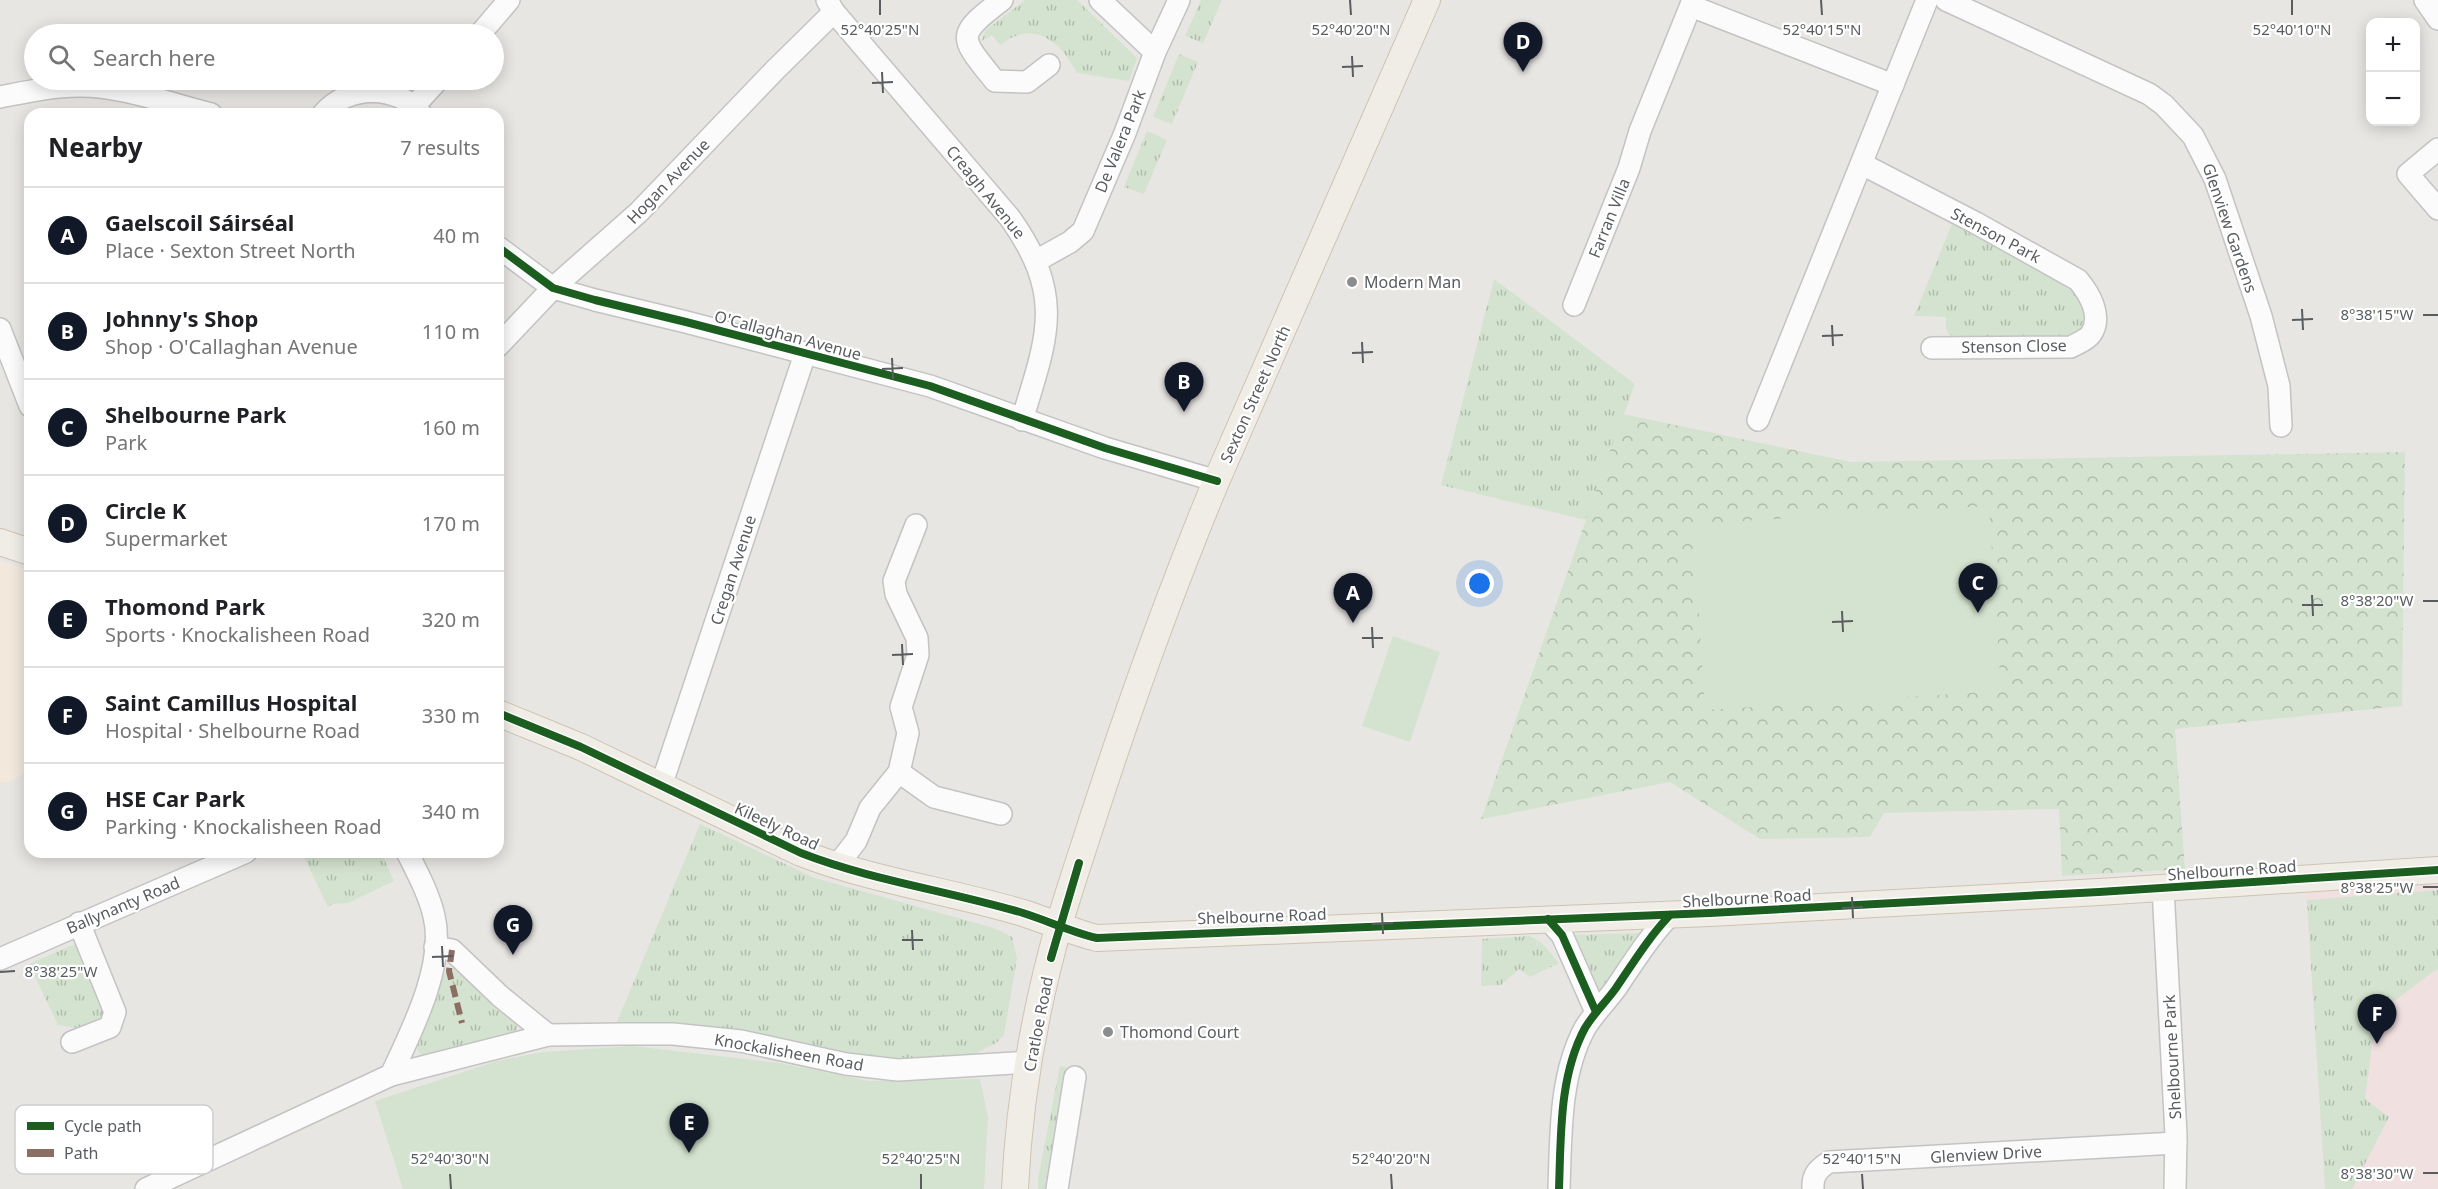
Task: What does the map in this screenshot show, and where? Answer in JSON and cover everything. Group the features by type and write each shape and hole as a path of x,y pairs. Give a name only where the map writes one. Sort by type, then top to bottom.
{"main road":[{"name":"Sexton Street North","path":"1079,863 1142,670 1184,558 1427,0"},
{"path":"0,542 24,550"},
{"name":"Kileely Road","path":"504,715 581,747 801,853 836,867 1024,914 1059,926"},
{"name":"Cratloe Road","path":"1015,1189 1029,1062 1059,926 1079,863"},
{"name":"Shelbourne Road","path":"1059,926 1097,938 1670,915 2163,888 2438,870"}],"street":[{"path":"489,24 509,0"},
{"path":"1002,0 973,22 968,31 967,40 970,50 995,81 1028,82 1048,65"},
{"path":"1100,0 1155,52"},
{"name":"De Valera Park","path":"1036,261 1070,243 1083,231 1125,133 1155,52 1179,0"},
{"path":"1758,420 1927,0"},
{"name":"Glenview Gardens","path":"1946,0 2149,94 2164,105 2193,136 2215,179 2261,316 2279,386 2281,426"},
{"path":"2424,0 2438,19"},
{"path":"1692,3 1893,85"},
{"name":"Farran Villa","path":"1574,305 1629,168 1640,131 1692,3"},
{"name":"Creagh Avenue","path":"830,6 1010,218 1025,239 1036,261 1044,286 1047,327 1022,420"},
{"name":"Hogan Avenue","path":"504,340 553,288 639,212 775,69 830,6"},
{"path":"0,97 37,90"},
{"path":"111,90 187,108"},
{"path":"419,108 431,90"},
{"path":"330,108 341,99 359,92 378,91 397,96 415,108"},
{"path":"2438,148 2408,174 2438,208"},
{"name":"Stenson Park","path":"1862,164 2078,280 2089,294 2093,306 2095,320 2092,333"},
{"name":"O'Callaghan Avenue","path":"504,251 553,288 930,386 1105,448 1216,481"},
{"path":"0,329 24,391"},
{"name":"Stenson Close","path":"1932,348 2071,347 2092,333"},
{"name":"Cregan Avenue","path":"661,786 805,354"},
{"path":"836,867 856,841 870,808 899,772 908,734 901,707 918,655 917,638 896,594 894,581 916,525"},
{"path":"899,772 933,797 1001,814"},
{"name":"Ballynanty Road","path":"0,959 232,858"},
{"path":"391,1075 425,994 432,971 435,947 434,916 410,858"},
{"name":"Shelbourne Park","path":"2163,888 2176,1143 2175,1189"},
{"path":"1559,1189 1564,1096 1576,1050 1584,1030 1646,944 1670,915"},
{"path":"1548,919 1562,935 1596,1012"},
{"path":"72,1042 110,1027 115,1012 79,923"},
{"path":"435,947 452,950 500,996 548,1035"},
{"name":"Knockalisheen Road","path":"213,1161 391,1075 548,1035 673,1034 708,1037 741,1041 846,1064 898,1070 1029,1062"},
{"path":"1057,1189 1075,1077"},
{"name":"Glenview Drive","path":"1813,1189 1818,1169 1829,1162 2176,1143"},
{"name":"Knockalisheen Road","path":"159,1187 186,1174"}],"shaded area":[{"path":"0,561 24,569 24,773 9,782 0,783"},
{"path":"2438,884 2438,1189 2325,1189 2306,892"}],"green space":[{"path":"1025,0 1077,0 1137,58 1129,81 1077,73 1063,51 1045,37 1035,34 1012,37 1000,45 992,35 982,41 985,31"},
{"path":"1201,0 1222,0 1203,43 1185,36"},
{"path":"1179,54 1198,62 1172,124 1153,117"},
{"path":"1147,131 1167,140 1144,194 1124,187"},
{"path":"1952,224 2066,285 2076,295 2084,312 2080,331 2069,336 1957,336 1949,335 1946,329 1946,317 1914,316"},
{"path":"1494,279 1635,384 1586,520 1441,485"},
{"path":"1623,414 1851,462 2405,452 2402,706 2175,729 2185,869 2062,876 2059,809 1884,813 1870,837 1760,839 1670,782 1481,819"},
{"path":"1989,506 2001,691 1705,710 1693,524"},
{"path":"1393,636 1440,652 1410,742 1362,726"},
{"path":"700,824 815,878 994,928 1012,937 1017,958 1004,1035 996,1043 977,1053 902,1062 616,1024"},
{"path":"304,858 384,858 394,881 348,903 333,904 328,907"},
{"path":"2438,890 2438,970 2376,1015 2365,1099 2389,1117 2352,1189 2325,1189 2307,900"},
{"path":"1641,933 1607,988 1595,992 1573,935"},
{"path":"1530,936 1542,943 1559,963 1530,977 1519,969 1501,985 1481,986 1482,939"},
{"path":"77,945 84,951 105,1016 78,1028 58,1025 29,964"},
{"path":"456,967 515,1018 518,1024 516,1034 424,1057 418,1052 416,1045 443,974"},
{"path":"633,1046 780,1063 869,1081 980,1079 988,1117 984,1189 403,1189 375,1101 497,1061 543,1052"},
{"path":"1060,1066 1066,1067 1049,1189 1038,1189 1038,1178"}],"marked path":[{"path":"452,950 449,971 462,1023"}],"cycle path":[{"path":"504,251 553,288 930,386 1105,448 1217,481"},
{"path":"504,715 581,747 801,853 856,871 1023,913 1097,938 1710,913 2099,892 2438,870"},
{"path":"1051,958 1079,863"},
{"path":"1559,1189 1563,1107 1570,1066 1576,1047 1585,1028 1648,941 1670,915"},
{"path":"1548,919 1562,935 1596,1012"}],"place":[{"name":"Circle K","path":"1523,72"},
{"name":"Modern Man","path":"1352,282"},
{"name":"Johnny's Shop","path":"1184,412"},
{"name":"Shelbourne Park","path":"1978,613"},
{"name":"Gaelscoil Sáirséal","path":"1353,623"},
{"name":"HSE Car Park","path":"513,955"},
{"name":"Thomond Court","path":"1108,1032"},
{"name":"Saint Camillus Hospital","path":"2377,1044"},
{"name":"Thomond Park","path":"689,1153"}]}
